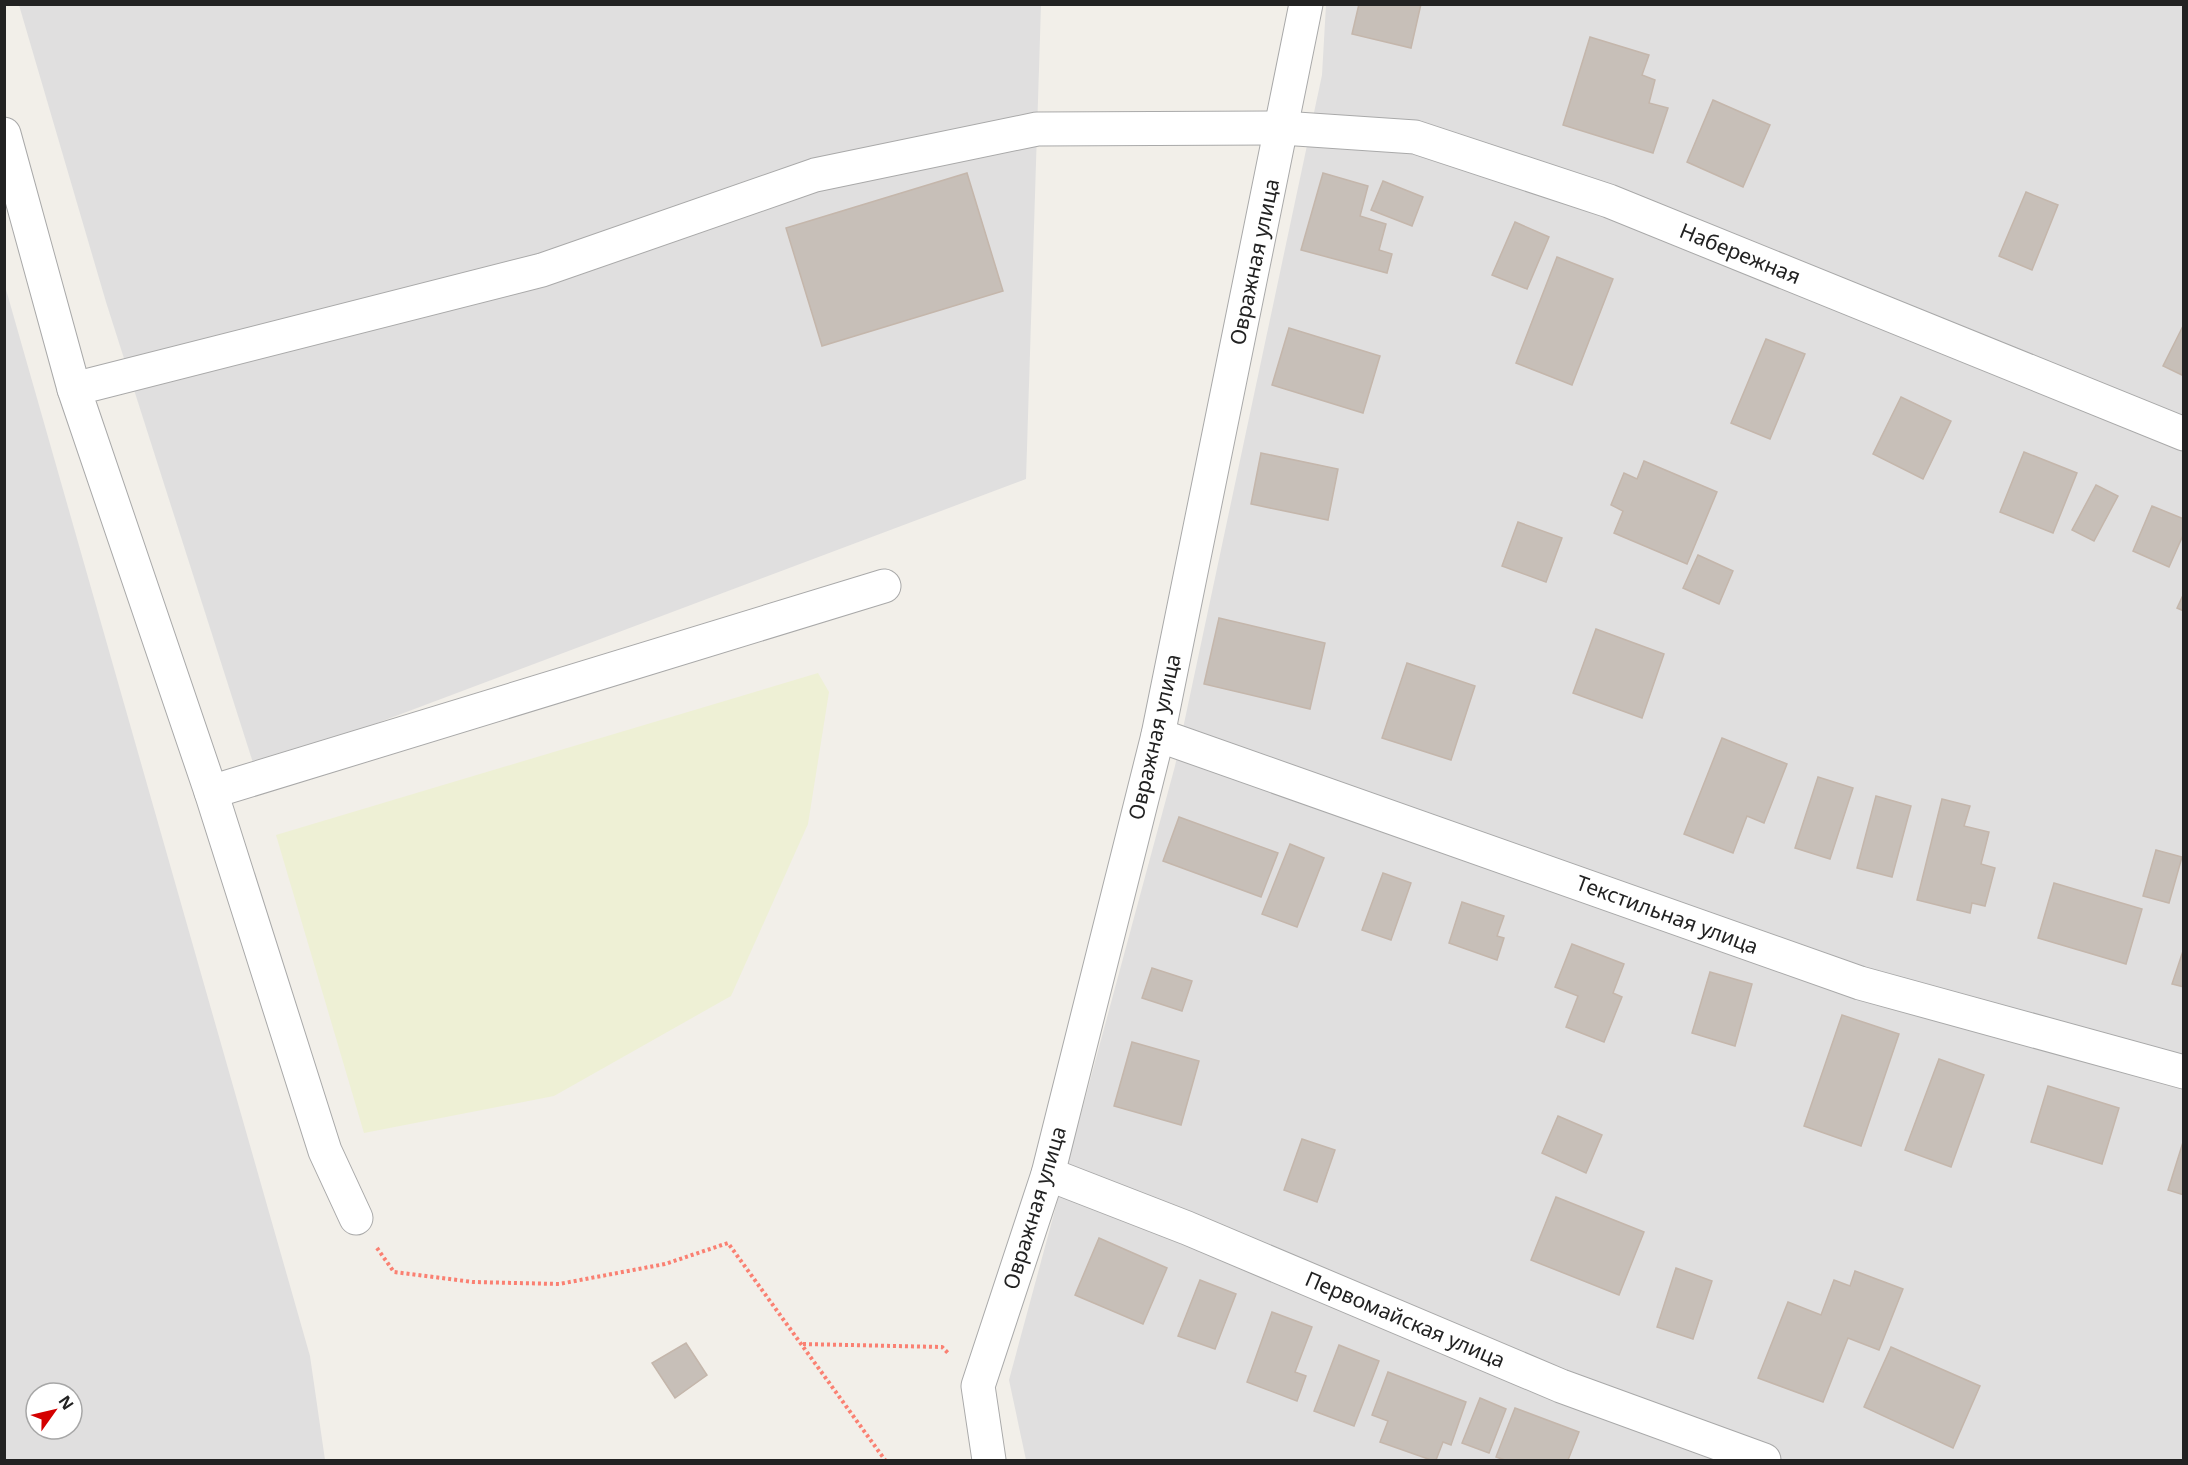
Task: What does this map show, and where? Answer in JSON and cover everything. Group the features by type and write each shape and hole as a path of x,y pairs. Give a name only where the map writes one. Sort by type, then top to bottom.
{"street":[{"name":"Овражная улица","path":"989,1461 978,1386 1048,1174 1158,735 1306,4"},
{"name":"Набережная","path":"74,389 542,270 815,175 1037,129 1282,128 1415,137 1609,201 2184,434"},
{"path":"4,134 74,389 211,792 325,1150 356,1218"},
{"path":"211,792 884,586"},
{"name":"Текстильная улица","path":"1158,735 1860,983 2184,1072"},
{"name":"Первомайская улица","path":"1048,1174 1187,1228 1561,1386 1764,1461"}],"path":[{"path":"356,1218 394,1272 474,1282 559,1284 665,1264 728,1243 885,1461"},
{"path":"802,1344 942,1347 978,1386"}],"shaded area":[{"path":"19,5 1041,5 1026,479 255,769 106,302"},
{"path":"1326,5 2183,5 2183,1460 1026,1460 1009,1380 1175,766 1322,75"},
{"path":"5,286 310,1356 325,1460 5,1460"}],"green space":[{"path":"818,673 829,692 808,824 731,996 554,1096 364,1133 276,835"}],"building":[{"path":"1359,4 1421,4 1411,48 1352,34"},
{"path":"1590,37 1649,55 1642,75 1655,80 1649,103 1668,108 1653,153 1563,125"},
{"path":"1713,100 1770,125 1743,187 1687,162"},
{"path":"967,173 1003,291 822,346 786,228"},
{"path":"1323,173 1368,186 1360,216 1386,224 1379,250 1392,254 1387,273 1301,250"},
{"path":"1383,181 1423,197 1412,226 1371,210"},
{"path":"2026,192 2058,205 2032,270 1999,256"},
{"path":"1515,222 1549,237 1527,289 1492,275"},
{"path":"1557,257 1613,279 1572,385 1516,363"},
{"path":"2184,324 2184,376 2163,366"},
{"path":"1289,328 1380,356 1363,413 1272,385"},
{"path":"1766,339 1805,354 1770,439 1731,423"},
{"path":"1901,397 1951,421 1923,479 1873,454"},
{"path":"2024,452 2077,473 2053,533 2000,512"},
{"path":"1261,453 1338,469 1328,520 1251,504"},
{"path":"1644,461 1717,492 1687,564 1614,533 1623,511 1611,505 1624,473 1637,479"},
{"path":"2096,485 2118,496 2094,541 2072,530"},
{"path":"2152,506 2184,519 2184,533 2169,567 2133,551"},
{"path":"1518,522 1562,538 1546,582 1502,566"},
{"path":"1698,555 1733,571 1719,604 1683,588"},
{"path":"2184,593 2184,611 2177,608"},
{"path":"1219,618 1325,643 1310,709 1204,684"},
{"path":"1596,629 1664,654 1642,718 1573,693"},
{"path":"1407,663 1475,686 1451,760 1382,738"},
{"path":"1722,738 1787,764 1764,823 1747,816 1733,853 1684,834"},
{"path":"1818,777 1853,788 1830,859 1795,848"},
{"path":"1876,796 1911,806 1892,877 1857,868"},
{"path":"1942,799 1970,806 1964,826 1989,832 1981,864 1995,868 1985,906 1972,903 1970,913 1917,900"},
{"path":"1179,817 1278,853 1261,897 1163,861"},
{"path":"1290,844 1324,858 1297,927 1262,914"},
{"path":"2156,850 2182,857 2169,903 2143,896"},
{"path":"1383,873 1411,883 1391,940 1362,930"},
{"path":"2054,883 2142,909 2126,964 2038,938"},
{"path":"1462,902 1504,916 1497,936 1504,938 1497,960 1449,943"},
{"path":"1572,944 1624,964 1613,993 1622,997 1604,1042 1566,1027 1578,996 1555,987"},
{"path":"2184,948 2184,987 2172,984"},
{"path":"1152,968 1192,981 1182,1011 1142,998"},
{"path":"1710,972 1752,984 1735,1046 1692,1033"},
{"path":"1842,1015 1899,1034 1861,1146 1804,1126"},
{"path":"1132,1042 1199,1061 1181,1125 1114,1106"},
{"path":"1939,1059 1984,1075 1951,1167 1905,1150"},
{"path":"2048,1086 2119,1108 2102,1164 2031,1142"},
{"path":"1558,1116 1602,1135 1586,1173 1542,1153"},
{"path":"1302,1139 1335,1150 1317,1202 1284,1190"},
{"path":"2184,1139 2184,1195 2168,1190"},
{"path":"1556,1197 1644,1232 1619,1295 1531,1260"},
{"path":"1099,1238 1167,1268 1143,1324 1075,1295"},
{"path":"1676,1268 1712,1281 1693,1339 1657,1327"},
{"path":"1855,1271 1903,1289 1879,1350 1848,1338 1823,1402 1758,1378 1788,1302 1821,1315 1834,1280 1850,1286"},
{"path":"1200,1280 1236,1294 1215,1349 1178,1336"},
{"path":"1272,1312 1312,1327 1295,1372 1306,1376 1297,1401 1247,1382"},
{"path":"686,1343 707,1375 675,1398 652,1363"},
{"path":"1339,1345 1379,1361 1354,1426 1314,1411"},
{"path":"1891,1347 1980,1386 1953,1448 1864,1407"},
{"path":"1388,1372 1466,1402 1451,1445 1443,1442 1436,1460 1380,1442 1388,1421 1372,1415"},
{"path":"1480,1398 1506,1409 1489,1453 1462,1443"},
{"path":"1515,1408 1579,1432 1568,1460 1505,1460 1496,1457"}]}
